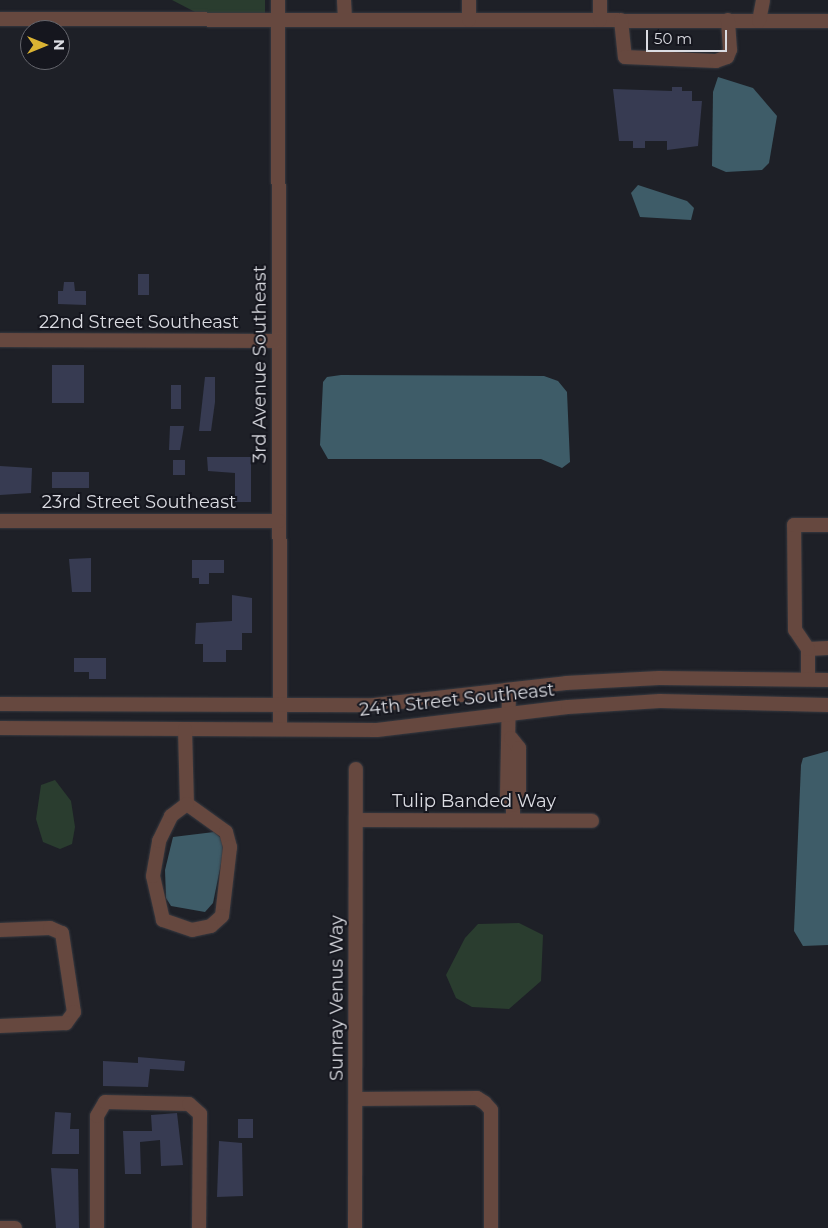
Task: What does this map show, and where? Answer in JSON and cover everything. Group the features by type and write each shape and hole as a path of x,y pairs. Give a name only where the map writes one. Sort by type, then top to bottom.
{"street":[{"name":"3rd Avenue Southeast","path":"278,0 280,729"},
{"path":"344,0 345,19"},
{"path":"469,0 469,20"},
{"path":"600,0 600,20"},
{"path":"760,21 763,0"},
{"path":"0,19 828,21"},
{"path":"621,20 625,57 716,62 727,57 730,50 728,20"},
{"name":"22nd Street Southeast","path":"0,340 278,341"},
{"name":"23rd Street Southeast","path":"0,521 279,521"},
{"path":"808,679 808,649 795,630 794,525 828,525"},
{"path":"808,649 828,648"},
{"name":"24th Street Southeast","path":"0,704 374,705 659,678 828,680"},
{"path":"509,691 511,738 519,748 519,801 513,805 513,820"},
{"name":"24th Street Southeast","path":"0,728 377,730 660,701 828,705"},
{"path":"185,729 187,804"},
{"name":"Sunray Venus Way","path":"356,768 356,1228"},
{"path":"187,804 226,832 230,847 222,916 211,926 192,930 163,920 153,876 158,841 171,816 187,804"},
{"name":"Tulip Banded Way","path":"356,820 592,821"},
{"path":"0,930 50,928 62,933 74,1012 66,1024 0,1026"},
{"path":"356,1099 477,1098 485,1103 490,1110 491,1228"},
{"path":"97,1228 97,1116 105,1102 189,1104 200,1114 199,1228"},
{"path":"0,1228 15,1228"}],"green space":[{"path":"172,0 265,0 265,13 197,13"},
{"path":"55,780 71,801 75,827 72,844 60,849 43,842 36,819 41,785"},
{"path":"519,923 543,935 541,981 509,1009 472,1007 456,998 446,975 465,938 478,924"}],"water":[{"path":"718,77 753,88 777,116 769,163 762,170 726,172 712,166 713,92"},
{"path":"638,185 687,201 694,208 691,220 640,217 631,193"},
{"path":"341,375 544,376 558,381 567,392 570,462 562,468 541,459 328,459 320,445 323,382 327,377"},
{"path":"828,751 828,945 803,946 794,931 801,765 803,758"},
{"path":"214,832 222,839 223,854 213,903 205,912 171,906 166,898 165,870 173,837"}],"building":[{"path":"672,87 682,87 682,91 692,91 692,101 702,101 698,146 667,150 667,141 645,141 645,148 633,148 633,141 619,141 613,89 672,91"},
{"path":"138,274 149,274 149,295 138,295"},
{"path":"64,282 74,282 75,291 86,291 86,305 58,304 58,291 63,291"},
{"path":"52,365 84,365 84,403 52,403"},
{"path":"205,377 215,377 215,402 211,431 199,431"},
{"path":"171,385 181,385 181,409 171,409"},
{"path":"170,426 184,426 180,450 169,450"},
{"path":"207,457 251,457 251,502 235,502 235,473 208,471"},
{"path":"173,460 185,460 185,475 173,475"},
{"path":"0,466 32,468 31,493 0,495"},
{"path":"52,472 89,472 89,488 52,488"},
{"path":"91,558 91,592 72,592 69,559"},
{"path":"192,560 224,560 224,573 209,573 209,584 199,584 199,578 192,578"},
{"path":"232,595 252,598 252,633 242,633 242,650 226,650 226,662 203,662 203,644 195,644 196,623 232,621"},
{"path":"74,658 106,658 106,679 89,679 89,672 74,672"},
{"path":"138,1057 185,1061 184,1071 150,1069 148,1087 103,1086 103,1061 138,1063"},
{"path":"55,1112 71,1113 70,1129 79,1129 79,1154 52,1154"},
{"path":"177,1113 183,1165 161,1166 160,1140 140,1142 141,1174 125,1174 123,1131 152,1131 151,1115"},
{"path":"238,1119 253,1119 253,1138 238,1138"},
{"path":"219,1141 242,1143 243,1196 217,1197"},
{"path":"51,1168 78,1169 79,1228 56,1228"}]}
